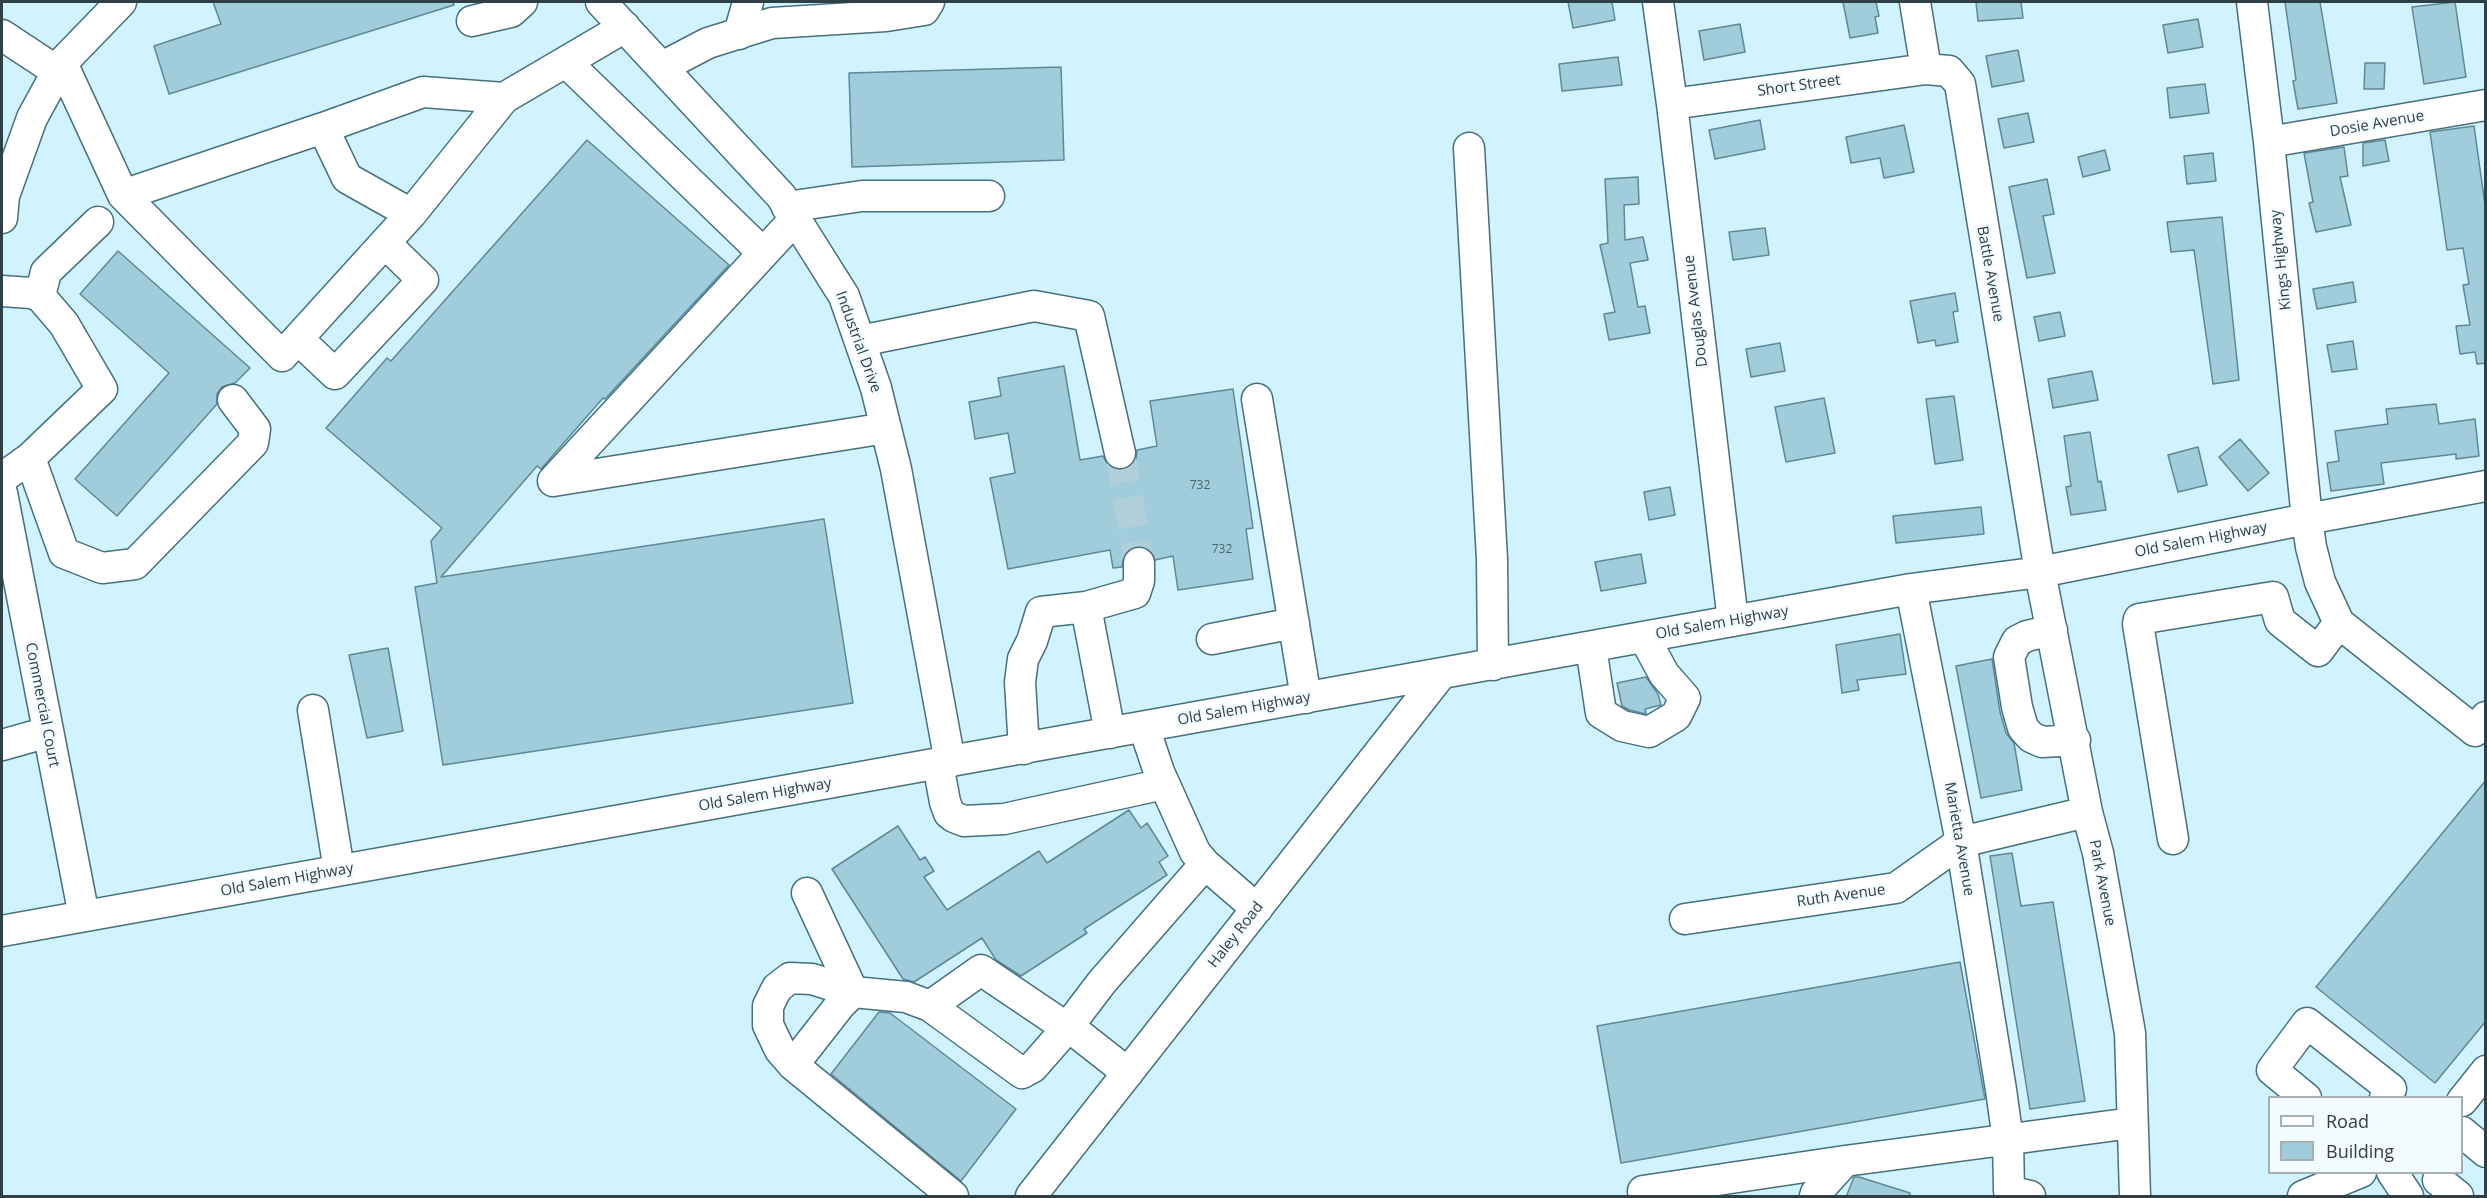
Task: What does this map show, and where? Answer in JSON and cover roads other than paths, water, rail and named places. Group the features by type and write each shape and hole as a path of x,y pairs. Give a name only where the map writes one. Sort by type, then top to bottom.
{"street":[{"path":"2,218 4,196 32,118 60,67 121,2"},
{"path":"472,21 511,12 522,2"},
{"path":"739,34 748,2"},
{"path":"662,67 708,43 772,23 886,16 924,10 929,2"},
{"name":"Douglas Avenue","path":"1658,2 1733,621"},
{"path":"1915,2 1926,69"},
{"name":"Kings Highway","path":"2252,2 2269,142 2307,519 2320,582 2339,623"},
{"path":"2,35 60,67 123,195 282,356 411,214 504,98 566,62 614,10"},
{"name":"Industrial Drive","path":"614,10 662,67 781,196 844,296 876,388 896,469 944,763 945,802 949,813 964,821 1004,819 1164,784"},
{"path":"566,62 764,253"},
{"name":"Short Street","path":"1672,104 1926,69"},
{"name":"Battle Avenue","path":"1926,69 1949,71 1960,84 2040,572"},
{"path":"123,195 423,92 504,98"},
{"name":"Dosie Avenue","path":"2269,142 2486,105"},
{"path":"323,128 347,178 411,214"},
{"path":"1469,148 1492,559 1492,664"},
{"path":"886,428 553,481 764,253 791,213 862,196 989,196"},
{"path":"40,296 46,272 98,222"},
{"path":"298,339 335,374 423,280 385,243"},
{"path":"2,291 31,293 40,296 64,324 102,389 30,458 2,478"},
{"path":"860,341 1034,306 1089,316 1120,453"},
{"path":"1257,399 1306,698"},
{"path":"30,458 64,553 102,568 135,564 253,443 255,429 233,400"},
{"name":"Old Salem Highway","path":"2,932 1911,589 2040,572 2486,486"},
{"name":"Commercial Court","path":"2,495 7,551 48,732 84,916"},
{"path":"1024,749 1020,682 1023,659 1041,612 1086,607 1135,593 1139,581 1139,563"},
{"name":"Park Avenue","path":"2040,572 2098,853 2130,1033 2134,1197"},
{"name":"Marietta Avenue","path":"1911,589 1961,842 2001,1090 2008,1140 2010,1191 2030,1197"},
{"path":"2173,839 2139,619 2273,597 2280,621 2318,651 2339,623 2475,731 2486,717"},
{"path":"1086,607 1110,733"},
{"path":"1212,639 1294,623"},
{"path":"2052,630 2017,641 2009,657 2017,707 2023,728 2031,737 2042,742 2075,740"},
{"path":"1591,647 1601,713 1622,726 1649,732 1676,716 1685,698 1664,674 1644,637"},
{"name":"Haley Road","path":"1031,1197 1442,674"},
{"path":"313,710 339,870"},
{"path":"1144,727 1164,784 1195,852 1205,864 1257,909"},
{"path":"2,745 48,732"},
{"name":"Ruth Avenue","path":"1685,920 1896,888 1961,842 2088,812"},
{"path":"952,1197 794,1065 780,1050 768,1025 768,1006 777,988 790,978 812,979 853,992 906,997 930,1006 1022,1073 1033,1067 1067,1028 1102,982 1205,864"},
{"path":"807,893 853,992"},
{"path":"930,1006 981,970 1077,1033 1128,1073"},
{"path":"794,1065 840,1005 853,992"},
{"path":"2304,1096 2272,1070 2307,1023 2391,1089 2386,1096"},
{"path":"2463,1100 2486,1071"},
{"path":"1642,1191 1845,1161 2133,1123"},
{"path":"2463,1133 2486,1152"},
{"path":"1815,1197 1845,1161"},
{"path":"2303,1197 2359,1174"},
{"path":"2393,1174 2408,1197"}],"tunnel":[{"path":"1120,453 1139,563"}]}
